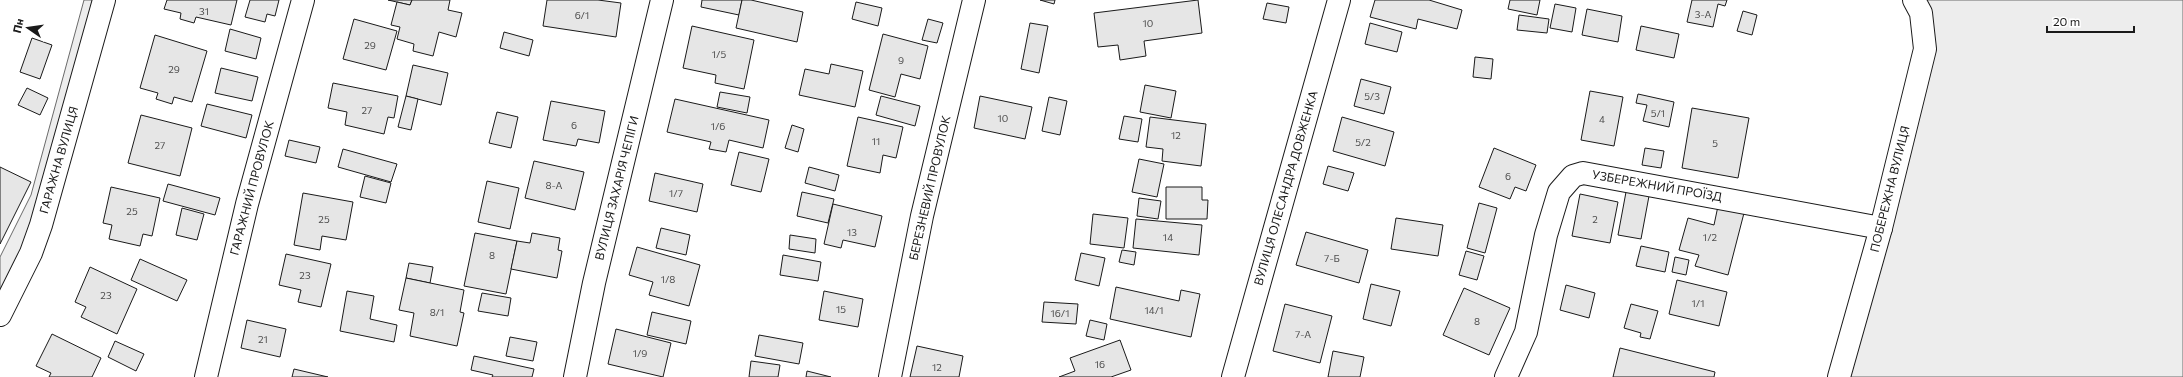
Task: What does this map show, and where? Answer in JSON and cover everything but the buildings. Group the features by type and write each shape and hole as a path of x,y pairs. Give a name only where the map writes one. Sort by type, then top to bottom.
{"street":[{"name":"ГАРАЖНА ВУЛИЦЯ","path":"0,315 31,253 41,225 104,0"},
{"name":"ГАРАЖНИЙ ПРОВУЛОК","path":"206,377 246,204 303,0"},
{"name":"ВУЛИЦЯ ЗАХАРІЯ ЧЕПІГИ","path":"575,377 594,283 662,0"},
{"name":"БЕРЕЗНЕВИЙ ПРОВУЛОК","path":"890,377 922,216 974,0"},
{"name":"ВУЛИЦЯ ОЛЕСАНДРА ДОВЖЕНКА","path":"1233,377 1339,0"},
{"name":"ПОБЕРЕЖНА ВУЛИЦЯ","path":"1839,377 1881,228 1925,49 1921,13 1914,0"},
{"name":"УЗБЕРЕЖНИЙ ПРОЇЗД","path":"1506,377 1526,332 1546,236 1559,192 1573,176 1583,172 1881,228"}],"shaded area":[{"path":"84,0 95,0 33,226 0,300 0,257 31,195"},
{"path":"1926,0 2183,0 2183,377 1850,377"}]}
